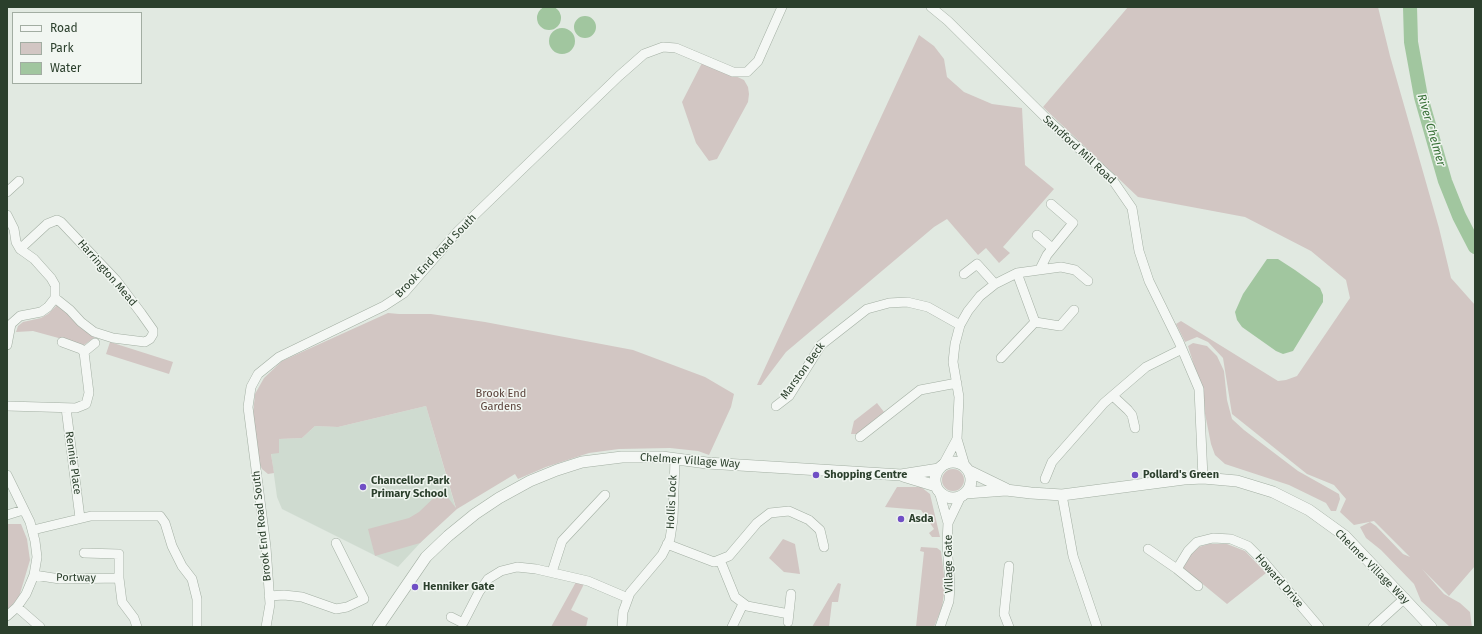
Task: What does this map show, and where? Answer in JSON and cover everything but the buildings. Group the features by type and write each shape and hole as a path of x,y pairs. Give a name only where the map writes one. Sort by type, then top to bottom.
{"street":[{"name":"Brook End Road South","path":"266,627 269,596 266,547 248,407 251,387 262,369 280,356 384,306 404,293 458,232 619,76 644,54 663,47 676,48 733,72 747,72 758,61 782,7"},
{"name":"Sandford Mill Road","path":"931,7 948,21 1047,119 1112,179 1132,208 1139,251 1149,281 1182,349 1199,389 1203,478"},
{"path":"7,192 19,181"},
{"path":"1040,269 1052,248 1073,223 1051,204"},
{"path":"7,215 14,230 16,242 20,249 34,260 51,278 55,285 55,298 48,308 41,312 20,316 9,323 7,344"},
{"name":"Harrington Mead","path":"20,249 47,224 57,220 61,222 116,280 141,312 153,334 146,342 112,338 99,333 81,322 70,310 55,298"},
{"path":"1037,235 1052,248"},
{"path":"964,274 977,264 995,284"},
{"path":"964,495 971,482 957,439 959,397 953,362 955,344 960,325 980,296 995,284 1017,273 1061,267 1075,270 1088,281"},
{"path":"1017,273 1035,322"},
{"name":"Marston Beck","path":"776,406 789,396 821,345 867,309 889,303 907,302 928,308 960,325"},
{"path":"1035,322 1060,326 1074,310"},
{"path":"1001,358 1035,322"},
{"path":"7,406 66,408 81,407 86,404 88,399 84,352 81,349 62,342"},
{"path":"84,352 95,344"},
{"path":"1045,479 1052,462 1113,396 1146,367 1182,349"},
{"path":"860,437 920,390 957,383"},
{"path":"1113,396 1128,410 1135,428"},
{"name":"Rennie Place","path":"66,408 80,518"},
{"path":"938,488 936,474 957,439"},
{"name":"Chelmer Village Way","path":"378,627 426,557 469,518 499,498 530,481 582,462 622,457 675,459 707,463 901,475 941,467 954,462 1006,490"},
{"name":"Hollis Lock","path":"622,627 623,612 630,593 662,554 670,539 673,519 675,459"},
{"path":"7,475 33,530 37,557 34,574 26,594 7,616"},
{"name":"Chelmer Village Way","path":"901,475 938,488 949,498 1006,490 1031,494 1062,495 1203,478 1236,481 1273,492 1309,510 1344,536 1405,598 1431,627"},
{"name":"Village Gate","path":"938,488 948,523 947,543 949,601 940,627"},
{"name":"Village Gate","path":"948,523 964,495"},
{"path":"1062,495 1073,556 1097,627"},
{"path":"552,572 562,541 605,496"},
{"path":"7,515 23,510"},
{"path":"667,544 714,562 729,556 757,523 770,514 789,511 808,520 820,530 824,547"},
{"path":"33,530 102,514 131,517 160,516 165,522 172,546 182,566 192,579 197,598 197,627"},
{"name":"Howard Drive","path":"1177,569 1188,551 1197,542 1213,538 1231,540 1248,546 1264,561 1319,627"},
{"path":"269,596 284,595 302,597 336,609 347,607 364,599 336,543"},
{"path":"1148,549 1198,586"},
{"path":"84,553 119,554 118,578 122,602 134,618 136,627"},
{"path":"720,560 735,597 747,606 789,618 791,594"},
{"path":"1007,626 1004,614 1008,566"},
{"path":"451,617 463,623 479,592 488,580 501,571 517,567 552,572 588,581 628,598"},
{"name":"Portway","path":"34,574 60,579 118,578"},
{"path":"1373,627 1405,598"},
{"path":"732,627 743,604"},
{"path":"16,607 40,627"}],"shaded area":[{"name":"Chancellor Park Primary School","path":"426,406 456,509 433,529 398,567 282,509 277,497 271,453 279,453 279,439 302,438 315,426 338,427"}],"green space":[{"path":"1128,7 1378,7 1390,56 1439,228 1451,278 1475,305 1475,566 1449,596 1422,569 1444,594 1460,603 1470,612 1472,627 1450,627 1421,601 1414,584 1381,550 1366,538 1360,527 1370,522 1376,526 1403,554 1410,557 1374,521 1354,525 1340,512 1346,499 1334,485 1307,474 1232,414 1223,358 1208,342 1197,337 1185,342 1176,324 1181,321 1278,381 1286,380 1297,376 1350,298 1346,280 1311,251 1245,217 1138,197 1043,107"},
{"path":"919,35 934,46 944,59 947,77 964,92 992,104 1022,108 1025,165 1054,189 1003,247 1010,253 999,263 986,248 978,255 947,219 934,227 786,352 761,385 757,385"},
{"path":"703,61 744,80 748,87 749,94 748,102 717,159 709,161 696,143 682,102"},
{"path":"57,305 98,335 84,345 33,331 16,332 18,326 23,322 41,318 48,314"},
{"name":"Brook End Gardens","path":"388,313 431,314 485,322 633,350 705,377 734,394 731,407 709,455 698,451 670,448 619,449 589,453 546,467 518,479 515,474 457,509 420,543 375,556 368,529 409,518 419,512 442,490 456,508 426,406 338,427 315,426 302,438 279,439 279,453 271,454 274,473 268,474 262,469 259,463 253,415 255,394 264,378 282,361"},
{"path":"110,342 173,362 169,374 106,354"},
{"path":"1193,343 1207,346 1217,356 1224,371 1227,400 1232,419 1244,430 1298,471 1339,494 1340,499 1336,511 1331,511 1326,503 1289,485 1225,464 1215,455 1211,444 1198,378 1188,346"},
{"path":"877,403 884,412 857,434 851,434 854,421"},
{"path":"949,469 957,469 964,476 964,484 957,491 949,491 942,484 942,476"},
{"path":"897,487 921,487 930,494 940,537 932,537 929,533 934,529 921,510 885,507"},
{"path":"7,524 21,524 27,539 30,560 19,597 7,611"},
{"path":"783,539 795,544 800,574 784,572 769,558"},
{"path":"1209,544 1227,544 1245,551 1266,573 1227,604 1182,567 1190,555 1199,547"},
{"path":"921,547 937,548 941,551 945,583 944,594 942,607 934,627 916,627 924,552 920,551"},
{"path":"576,582 584,584 571,610 588,618 586,627 551,627"},
{"path":"838,583 841,584 838,602 832,602 829,627 812,627"}],"water":[{"path":"549,6 554,7 560,13 560,23 554,29 549,30 544,29 538,23 537,18 538,13 544,7"},
{"path":"581,16 589,16 596,23 596,31 589,38 581,38 574,31 574,23"},
{"path":"562,28 571,32 575,41 571,50 562,54 553,50 549,41 553,32"},
{"path":"1267,259 1278,259 1320,288 1323,295 1323,302 1293,351 1283,354 1276,351 1242,327 1237,320 1235,312 1243,294"}],"waterway":[{"name":"River Chelmer","path":"1410,7 1411,42 1421,97 1445,181 1459,216 1475,247"}],"place":[{"name":"Shopping Centre","path":"816,475"},
{"name":"Pollard's Green","path":"1135,475"},
{"name":"Chancellor Park Primary School","path":"363,487"},
{"name":"Asda","path":"901,519"},
{"name":"Henniker Gate","path":"415,587"}]}
